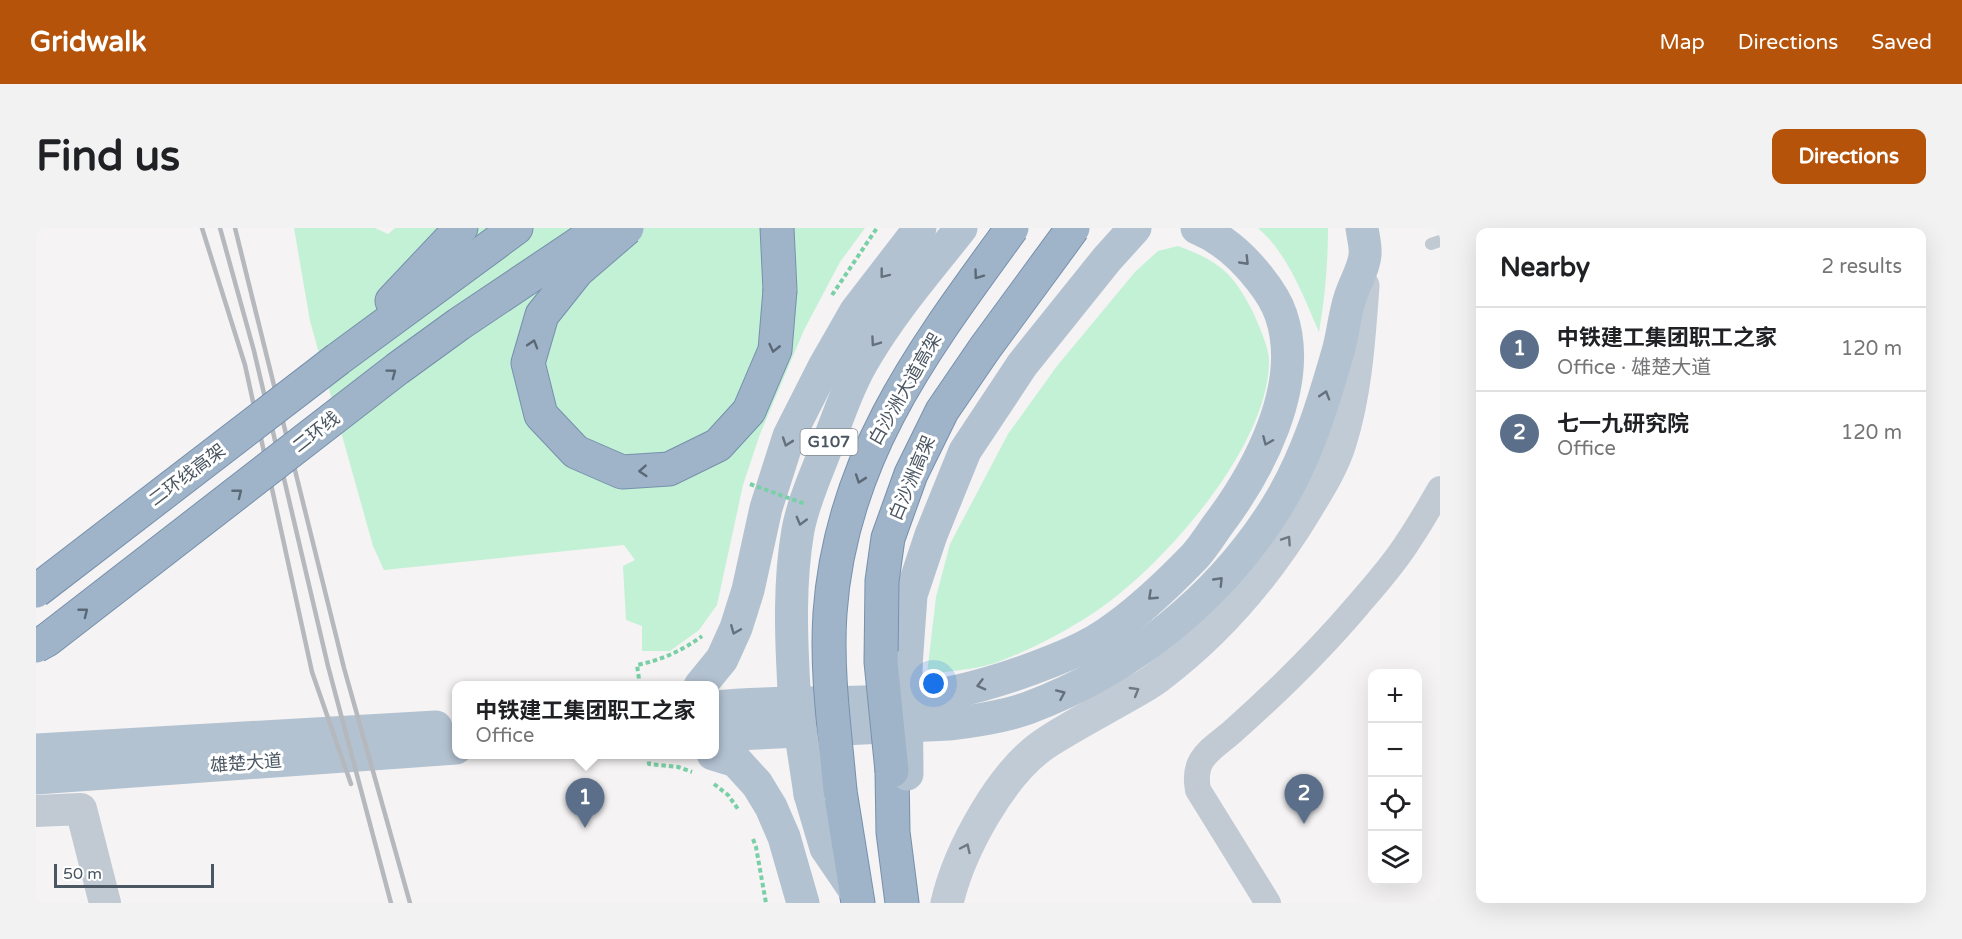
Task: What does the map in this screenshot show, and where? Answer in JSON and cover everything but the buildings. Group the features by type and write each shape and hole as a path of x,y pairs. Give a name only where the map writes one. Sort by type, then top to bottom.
{"highway":[{"path":"338,359 461,228"},
{"path":"338,359 516,228"},
{"name":"二环线","path":"36,645 57,633 406,363 459,324 602,228"},
{"path":"627,228 577,270 542,315 528,363 541,415 576,452 622,472 669,469 718,446 749,411 775,350 780,290 777,228"},
{"name":"白沙洲大道高架","path":"825,792 830,615 835,571 848,513 870,451 893,404 928,344 1012,228"},
{"name":"白沙洲高架","path":"902,903 893,832 900,772 880,662 882,581 888,538 911,474 942,411 985,348 1070,233"},
{"name":"二环线高架","path":"36,591 338,359"},
{"path":"825,792 857,898"}],"main road":[{"path":"704,681 722,659 736,628 748,590 766,508 789,436 856,311 920,228"},
{"name":"G107","path":"825,792 794,689 791,634 798,529 840,413 865,356 909,294 962,228"},
{"path":"719,707 895,700 960,690 1006,678 1054,660 1105,635 1148,601 1196,554 1234,504 1268,442 1283,396 1288,352 1281,314 1265,286 1245,260 1215,236 1197,228"},
{"path":"900,772 910,595 965,451 1022,365 1107,259 1138,229"},
{"path":"719,735 949,724 983,720 1027,708 1070,690 1113,667 1154,640 1189,610 1253,541 1295,473 1316,426 1343,335 1364,237"},
{"path":"947,903 952,882 967,844 1014,770 1046,742 1157,678 1215,629 1260,578 1289,538 1321,486 1340,444 1356,372 1364,237"},
{"name":"雄楚大道","path":"36,750 452,726"},
{"name":"雄楚大道","path":"36,778 452,748"},
{"path":"707,770 736,762 757,784 771,807 784,837 803,903"}],"street":[{"path":"1268,903 1198,790 1197,766 1213,748 1278,691 1330,639 1388,570 1409,541 1440,489"},
{"path":"36,811 81,809 105,903"}],"path":[{"path":"750,484 806,504"},
{"path":"637,665 639,681"},
{"path":"648,759 649,764 707,770 743,816"},
{"path":"752,837 756,847 766,903"}],"green space":[{"path":"294,228 375,228 388,234 395,228 865,228 840,262 804,330 760,434 743,485 717,605 699,630 670,651 642,651 642,626 626,620 623,566 635,560 624,545 384,570 373,546 310,321"},
{"path":"1258,228 1328,228 1326,280 1319,332 1287,263"},
{"path":"1178,246 1214,263 1239,287 1253,312 1267,349 1269,360 1265,394 1251,430 1232,466 1179,537 1119,594 1092,614 1045,641 995,663 970,669 927,674 936,597 950,544 1008,434 1057,366 1135,272 1158,251"}],"railway":[{"path":"202,228 245,365 312,672 351,784"},
{"path":"220,228 254,351 328,666 391,903"},
{"path":"235,228 344,668 410,903"}],"place":[{"name":"七一九研究院","path":"1304,824"},
{"name":"中铁建工集团职工之家","path":"585,828"}]}
